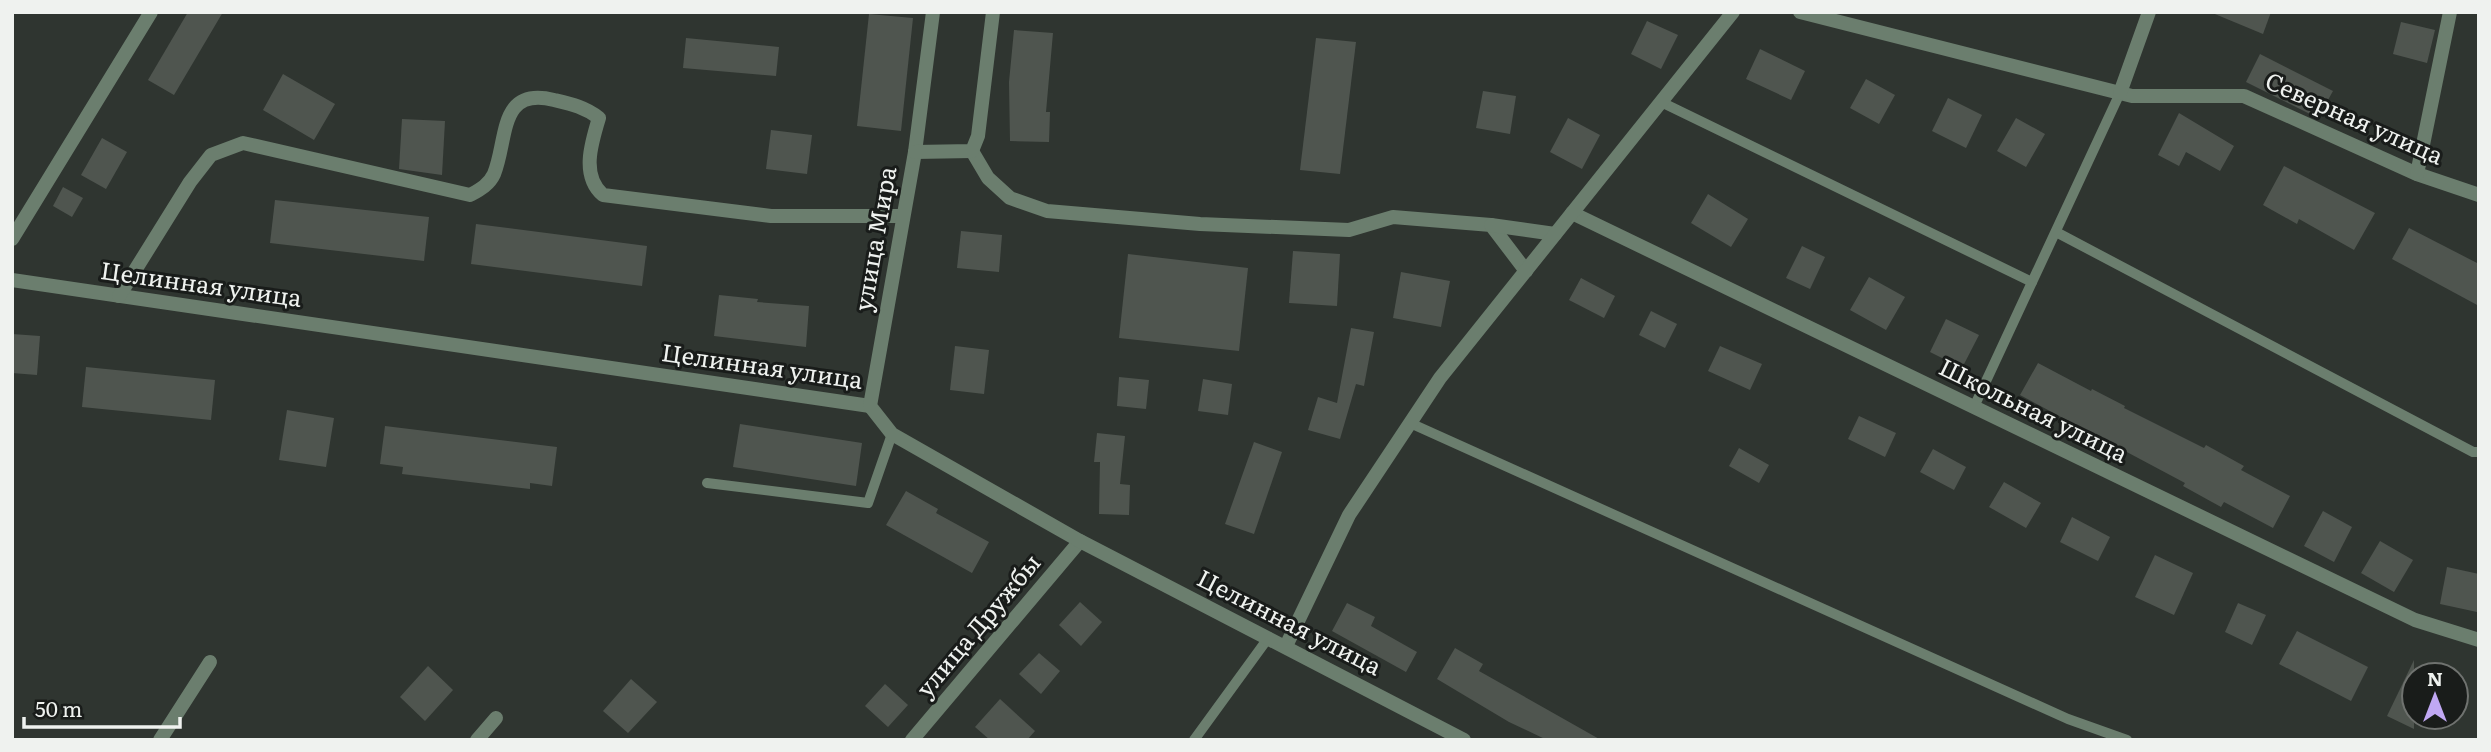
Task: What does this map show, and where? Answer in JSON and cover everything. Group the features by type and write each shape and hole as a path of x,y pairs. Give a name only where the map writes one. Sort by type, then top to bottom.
{"street":[{"path":"12,239 151,12"},
{"path":"915,152 933,12"},
{"path":"993,12 978,136 972,152 988,178 1010,198 1047,211 1200,224 1349,230 1393,217 1491,225 1555,234"},
{"path":"1286,646 1349,515 1440,378 1733,12"},
{"name":"Северная улица","path":"1800,12 2132,96 2244,96 2417,174 2479,195"},
{"path":"2120,93 2149,12"},
{"path":"2417,174 2450,12"},
{"path":"119,296 190,182 211,155 243,143 470,195 485,186 493,175 509,113 519,104 538,96 586,108 598,118 589,174 593,187 603,195 771,216 903,216"},
{"name":"улица Мира","path":"870,406 915,152 972,152"},
{"name":"Школьная улица","path":"1572,213 2415,620 2479,640"},
{"path":"1491,225 1526,271"},
{"name":"Целинная улица","path":"12,280 870,406 892,434 1080,541 1464,740"},
{"name":"улица Дружбы","path":"912,740 1080,541"},
{"path":"160,740 210,662"},
{"path":"477,740 496,718"}],"lane":[{"path":"1707,45 1723,12"},
{"path":"1974,407 2120,93"},
{"path":"1661,102 2032,282"},
{"path":"2056,232 2473,452 2479,452"},
{"path":"1410,423 2055,713 2127,740"},
{"path":"706,483 868,503 892,434"},
{"path":"1194,740 1269,637"}],"building":[{"path":"188,12 223,12 174,95 148,80"},
{"path":"2210,12 2271,12 2263,34"},
{"path":"869,14 913,18 901,131 857,126"},
{"path":"1647,21 1678,35 1661,69 1631,54"},
{"path":"2401,22 2435,30 2427,63 2393,54"},
{"path":"1014,30 1053,33 1046,112 1050,112 1049,142 1010,141 1009,82"},
{"path":"686,38 779,47 776,76 683,68"},
{"path":"1316,38 1356,42 1340,174 1300,170"},
{"path":"1760,49 1805,71 1791,100 1746,79"},
{"path":"2260,54 2333,91 2318,118 2246,82"},
{"path":"283,74 335,104 314,140 263,110"},
{"path":"1866,79 1895,95 1879,124 1850,108"},
{"path":"1483,91 1516,96 1510,134 1476,128"},
{"path":"1948,98 1982,115 1966,148 1932,131"},
{"path":"2179,113 2234,146 2220,171 2186,152 2179,166 2158,155"},
{"path":"1568,118 1600,135 1582,169 1550,152"},
{"path":"2016,118 2045,134 2026,167 1997,151"},
{"path":"402,119 445,121 442,175 399,169"},
{"path":"771,130 812,135 807,174 766,169"},
{"path":"102,138 127,152 106,189 81,175"},
{"path":"2284,166 2375,213 2354,250 2299,219 2297,224 2263,205"},
{"path":"63,187 83,198 72,217 53,206"},
{"path":"1708,194 1748,219 1731,247 1691,223"},
{"path":"275,200 429,217 424,261 270,243"},
{"path":"476,224 647,246 642,286 471,264"},
{"path":"2409,228 2479,264 2479,306 2392,259"},
{"path":"961,231 1002,235 999,272 957,268"},
{"path":"1802,246 1825,257 1810,289 1786,278"},
{"path":"1293,251 1340,254 1337,306 1289,303"},
{"path":"1128,254 1248,268 1239,351 1119,338"},
{"path":"1401,272 1450,281 1441,327 1393,318"},
{"path":"1869,277 1905,297 1886,330 1850,310"},
{"path":"1581,278 1615,296 1604,318 1569,300"},
{"path":"719,295 758,299 757,302 809,306 806,347 714,336"},
{"path":"1651,311 1677,324 1665,348 1639,335"},
{"path":"1946,319 1979,335 1962,368 1930,352"},
{"path":"1351,328 1374,332 1364,386 1356,384 1340,439 1308,430 1318,397 1337,403"},
{"path":"12,334 40,336 37,375 12,373"},
{"path":"955,346 989,350 984,394 950,390"},
{"path":"1720,346 1762,364 1750,390 1708,371"},
{"path":"2038,363 2204,448 2206,445 2244,466 2241,470 2290,496 2273,528 2224,502 2221,507 2183,486 2185,483 2020,395"},
{"path":"86,367 215,380 211,420 82,407"},
{"path":"1119,377 1149,380 1146,409 1117,406"},
{"path":"1203,379 1232,384 1228,415 1198,411"},
{"path":"287,410 334,418 326,467 279,460"},
{"path":"1859,416 1896,433 1885,457 1848,439"},
{"path":"740,424 862,443 856,486 733,467"},
{"path":"385,426 557,447 552,486 530,483 530,489 402,474 403,467 380,464"},
{"path":"1097,433 1125,436 1120,484 1130,485 1129,515 1099,514 1100,462 1094,462"},
{"path":"1254,442 1282,452 1254,534 1225,524"},
{"path":"1739,448 1769,465 1759,483 1729,466"},
{"path":"1933,449 1966,467 1954,490 1920,472"},
{"path":"2004,482 2041,503 2026,528 1989,507"},
{"path":"906,491 938,509 936,513 989,542 972,573 886,525"},
{"path":"2323,511 2352,527 2334,562 2304,546"},
{"path":"2072,517 2110,537 2098,561 2060,542"},
{"path":"2380,541 2413,560 2394,592 2361,573"},
{"path":"2155,555 2193,573 2174,615 2135,597"},
{"path":"2447,567 2479,574 2477,612 2440,604"},
{"path":"1080,602 1102,622 1081,646 1059,625"},
{"path":"1347,603 1375,617 1371,626 1417,652 1406,672 1332,631"},
{"path":"2238,603 2266,615 2252,645 2225,632"},
{"path":"2297,631 2368,667 2351,701 2279,664"},
{"path":"1455,648 1483,664 1479,671 1601,740 1547,740 1509,722 1437,679"},
{"path":"1039,653 1060,671 1041,694 1019,674"},
{"path":"428,666 453,690 425,721 400,697"},
{"path":"631,679 657,702 628,733 603,711"},
{"path":"885,684 908,705 888,727 865,706"},
{"path":"2400,689 2400,722 2387,716"},
{"path":"1000,699 1035,731 1027,740 990,740 975,727"}]}
